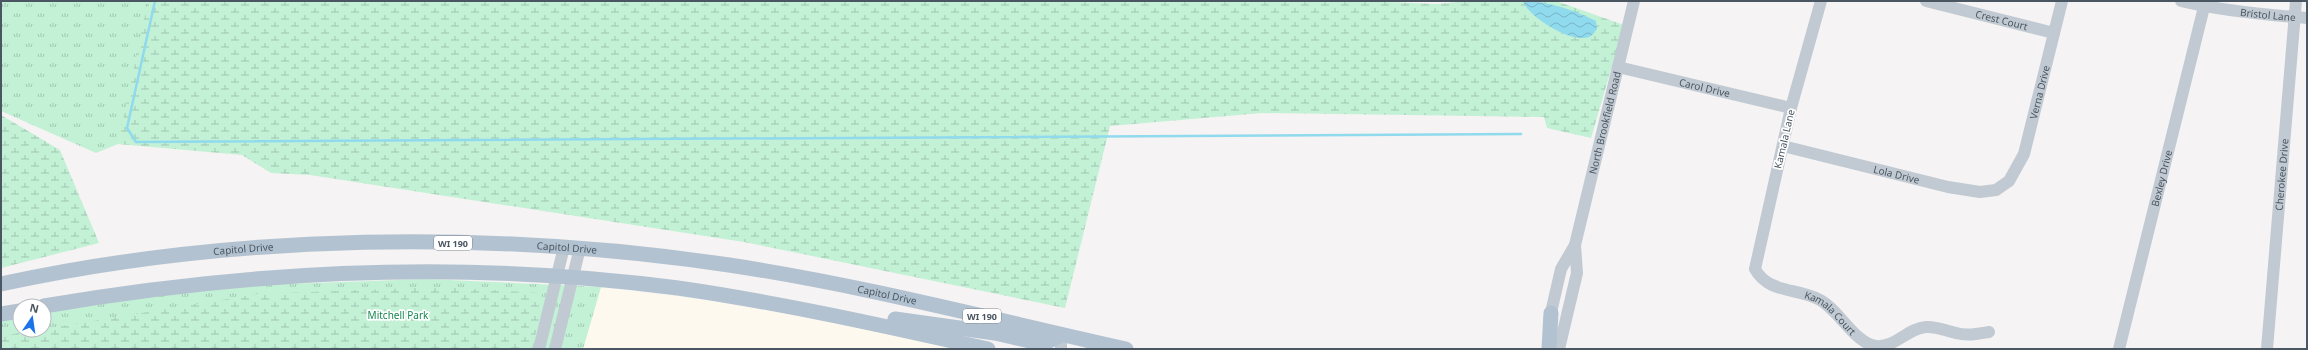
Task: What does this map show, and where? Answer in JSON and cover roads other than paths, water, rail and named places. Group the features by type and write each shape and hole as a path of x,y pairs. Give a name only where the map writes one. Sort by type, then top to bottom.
{"main road":[{"name":"Capitol Drive","path":"1,284 123,262 259,248 405,242 564,247 703,262 762,271 903,298 1061,342 1126,349"},
{"path":"52,305 177,286 315,274 436,272 557,277 676,288 782,305 988,349"},
{"path":"1,314 12,312"},
{"path":"1548,349 1551,313"},
{"path":"840,317 894,319 995,333 1039,342 1061,342"}],"street":[{"name":"North Brookfield Road","path":"1542,349 1561,269 1575,245 1634,1"},
{"name":"Kamala Lane","path":"1760,278 1755,269 1757,251 1791,108 1820,1"},
{"name":"Crest Court","path":"1926,1 2054,33"},
{"name":"Verna Drive","path":"2009,181 2024,154 2062,1"},
{"name":"Bristol Lane","path":"2181,1 2204,7 2294,18 2307,18"},
{"name":"Cherokee Drive","path":"2267,349 2296,1"},
{"name":"Bexley Drive","path":"2119,349 2204,7"},
{"name":"Carol Drive","path":"1618,67 1791,108"},
{"name":"Lola Drive","path":"1783,146 1962,190 1980,192 1996,190 2009,181"},
{"name":"North Brookfield Road","path":"1559,349 1578,273 1575,245"},
{"path":"539,349 564,247"},
{"path":"554,349 580,248"},
{"name":"Kamala Court","path":"1760,278 1774,287 1818,298 1828,305 1868,344 1877,346 1886,345 1912,330 1926,327 1970,335 1989,332"},
{"path":"1049,349 1061,342"}],"water":[{"path":"1523,1 1551,4 1579,13 1596,21 1597,29 1592,35 1584,38 1564,34 1542,22 1533,15"}],"waterway":[{"path":"155,1 127,128 136,142 1521,134"}],"park label":[{"name":"Mitchell Park","path":"398,315"}]}
